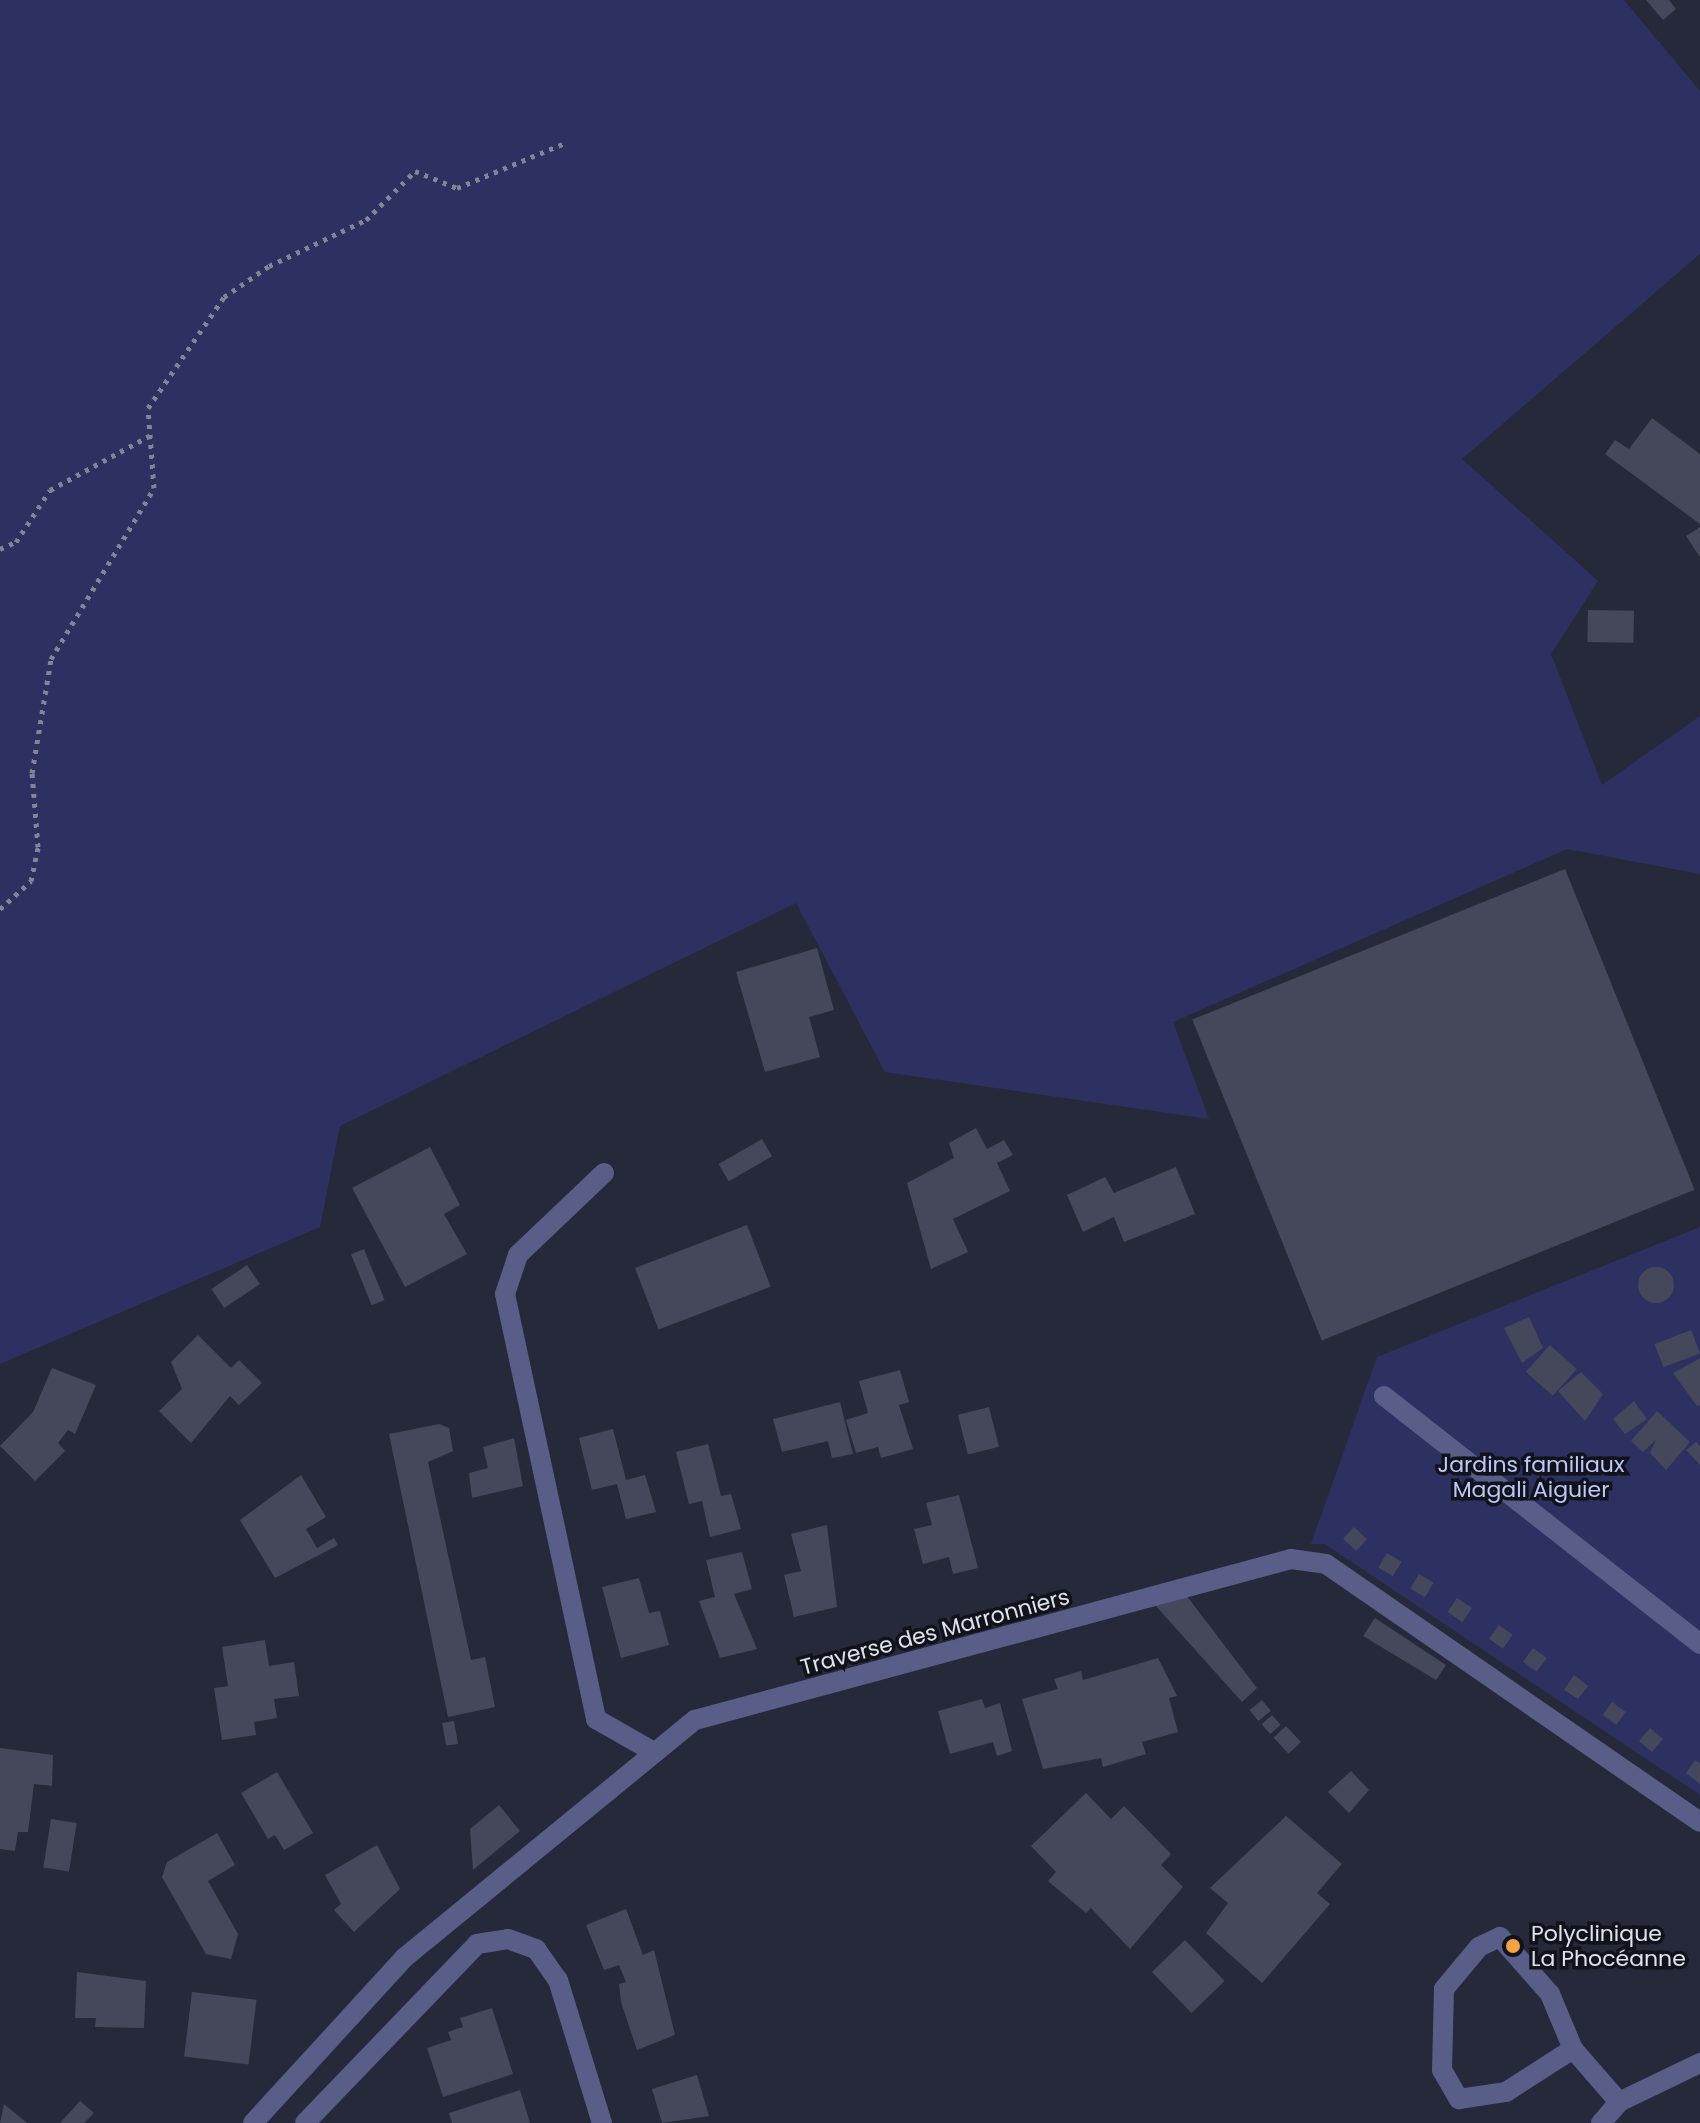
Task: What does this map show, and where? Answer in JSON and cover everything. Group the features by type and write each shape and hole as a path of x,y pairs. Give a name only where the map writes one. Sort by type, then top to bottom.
{"street":[{"path":"604,1173 518,1255 505,1294 596,1719 652,1751"},
{"path":"1384,1396 1700,1644"},
{"name":"Traverse des Marronniers","path":"253,2123 404,1958 652,1751 695,1720 1308,1557 1700,1822"},
{"path":"1573,2049 1506,2092 1459,2099 1442,2070 1444,1989 1479,1947 1500,1937 1550,1994 1573,2049 1619,2102"},
{"path":"305,2123 477,1944 508,1939 536,1949 558,1980 602,2123"},
{"path":"1601,2123 1619,2102 1700,2063"}],"path":[{"path":"0,909 31,881 38,847 32,773 51,659 154,488 148,408 224,297 269,266 366,220 415,171 457,188 565,143"},
{"path":"0,549 16,542 50,490 151,435"}],"green space":[{"path":"0,0 1624,0 1700,91 1700,254 1462,459 1598,581 1551,654 1602,785 1700,716 1700,874 1567,849 1173,1022 1209,1119 885,1072 796,903 340,1126 320,1227 0,1364"},
{"name":"Jardins familiaux Magali Aiguier","path":"1700,1227 1700,1795 1325,1544 1311,1544 1377,1357"}],"building":[{"path":"1646,0 1669,0 1676,9 1663,20"},
{"path":"1652,418 1700,454 1700,524 1605,454 1615,440 1629,449"},
{"path":"1700,527 1700,557 1686,536"},
{"path":"1588,610 1634,611 1633,643 1587,642"},
{"path":"1565,869 1695,1190 1322,1340 1192,1020"},
{"path":"817,948 834,1010 809,1017 820,1057 765,1072 736,972"},
{"path":"976,1128 987,1149 1004,1140 1013,1155 997,1163 1010,1191 953,1219 968,1252 931,1269 907,1183 954,1158 949,1143"},
{"path":"762,1139 772,1156 729,1181 719,1164"},
{"path":"430,1147 460,1205 444,1214 467,1254 405,1287 352,1188"},
{"path":"1176,1167 1195,1214 1124,1242 1114,1217 1083,1232 1067,1195 1105,1177 1114,1193"},
{"path":"747,1225 771,1287 659,1330 635,1268"},
{"path":"364,1249 385,1300 372,1305 351,1254"},
{"path":"247,1265 260,1284 224,1308 211,1289"},
{"path":"1656,1267 1669,1272 1674,1285 1669,1298 1656,1303 1643,1298 1638,1285 1643,1272"},
{"path":"1529,1317 1543,1348 1522,1363 1504,1328"},
{"path":"1691,1330 1700,1353 1664,1367 1655,1344"},
{"path":"198,1335 231,1368 239,1360 262,1383 239,1405 230,1396 191,1443 159,1411 182,1389 171,1362"},
{"path":"1550,1345 1577,1369 1553,1396 1526,1372"},
{"path":"1700,1358 1700,1405 1697,1406 1673,1373"},
{"path":"52,1368 96,1385 75,1434 68,1430 58,1443 65,1451 35,1481 0,1446 33,1412"},
{"path":"900,1370 909,1402 899,1405 913,1449 881,1458 878,1447 856,1453 846,1420 868,1413 859,1381"},
{"path":"1581,1372 1603,1394 1585,1421 1558,1391"},
{"path":"1634,1401 1647,1419 1625,1434 1613,1419"},
{"path":"840,1402 853,1454 832,1458 828,1441 782,1452 773,1419"},
{"path":"989,1407 999,1447 968,1455 958,1415"},
{"path":"1657,1411 1690,1442 1666,1470 1650,1453 1656,1440 1643,1452 1631,1441"},
{"path":"439,1424 449,1428 453,1451 428,1462 471,1660 485,1657 495,1707 448,1717 389,1434"},
{"path":"613,1429 626,1480 645,1475 656,1512 626,1519 617,1484 592,1490 579,1438"},
{"path":"514,1438 523,1486 472,1498 469,1473 488,1468 483,1447"},
{"path":"1696,1442 1700,1446 1700,1465 1686,1450"},
{"path":"708,1444 721,1496 731,1494 741,1529 710,1537 702,1501 689,1504 676,1452"},
{"path":"301,1475 326,1517 306,1529 317,1548 334,1538 338,1545 275,1578 240,1520"},
{"path":"959,1495 978,1568 953,1574 949,1557 923,1564 914,1529 932,1525 926,1503"},
{"path":"827,1525 837,1607 794,1617 784,1575 801,1571 791,1534"},
{"path":"1354,1527 1367,1539 1356,1551 1343,1539"},
{"path":"742,1552 752,1589 734,1594 757,1649 720,1658 699,1601 715,1597 706,1560"},
{"path":"1387,1553 1402,1562 1393,1576 1378,1568"},
{"path":"1419,1574 1434,1583 1425,1597 1410,1589"},
{"path":"639,1578 649,1613 660,1611 669,1645 621,1658 602,1587"},
{"path":"1186,1595 1257,1688 1242,1702 1155,1605"},
{"path":"1457,1598 1472,1608 1462,1622 1447,1612"},
{"path":"1375,1618 1446,1665 1436,1680 1363,1636"},
{"path":"1499,1625 1513,1635 1503,1649 1489,1639"},
{"path":"265,1640 269,1666 294,1662 299,1696 274,1699 277,1718 254,1722 256,1735 222,1740 214,1688 228,1686 222,1647"},
{"path":"1533,1648 1547,1658 1537,1672 1523,1662"},
{"path":"1158,1658 1177,1696 1169,1698 1178,1732 1142,1742 1146,1754 1103,1767 1101,1758 1043,1769 1022,1699 1058,1689 1054,1679 1081,1671 1083,1680"},
{"path":"1574,1675 1588,1686 1578,1699 1564,1690"},
{"path":"982,1699 985,1708 1000,1703 1012,1751 997,1756 993,1742 950,1754 938,1711"},
{"path":"1262,1700 1271,1711 1258,1721 1250,1710"},
{"path":"1612,1702 1626,1712 1616,1725 1603,1715"},
{"path":"1272,1715 1281,1725 1270,1734 1262,1724"},
{"path":"454,1721 458,1744 446,1746 442,1723"},
{"path":"1286,1726 1301,1742 1289,1754 1274,1738"},
{"path":"1650,1728 1663,1739 1652,1752 1639,1741"},
{"path":"0,1748 53,1755 52,1786 34,1784 28,1832 18,1832 15,1851 0,1849"},
{"path":"1695,1760 1700,1763 1700,1784 1686,1773"},
{"path":"1351,1771 1369,1790 1349,1813 1328,1792"},
{"path":"277,1772 313,1833 284,1850 275,1835 268,1839 241,1793"},
{"path":"1086,1793 1111,1819 1124,1806 1171,1854 1161,1865 1183,1887 1130,1949 1091,1908 1086,1913 1048,1881 1056,1872 1031,1846"},
{"path":"499,1805 520,1831 473,1870 470,1829"},
{"path":"1286,1816 1342,1864 1317,1893 1330,1904 1262,1983 1206,1933 1228,1903 1210,1888"},
{"path":"51,1819 77,1823 69,1871 43,1867"},
{"path":"217,1833 235,1865 208,1881 238,1934 231,1959 206,1954 162,1877 167,1862"},
{"path":"377,1845 400,1889 354,1932 334,1910 341,1904 325,1875"},
{"path":"626,1909 643,1955 654,1950 675,2035 637,2050 621,2002 619,1984 626,1982 619,1965 604,1970 586,1925"},
{"path":"1185,1940 1225,1981 1192,2013 1152,1972"},
{"path":"77,1972 146,1981 144,2028 95,2027 96,2018 75,2018"},
{"path":"192,1992 257,2000 249,2064 184,2057"},
{"path":"492,2008 513,2074 443,2097 427,2048 451,2040 448,2032 463,2027 460,2018"},
{"path":"697,2075 709,2116 662,2123 652,2089"},
{"path":"520,2090 530,2123 452,2123 449,2113"},
{"path":"80,2101 94,2113 84,2123 60,2123"},
{"path":"4,2104 27,2123 0,2123"}],"place":[{"name":"Polyclinique La Phocéanne","path":"1513,1946"}]}
